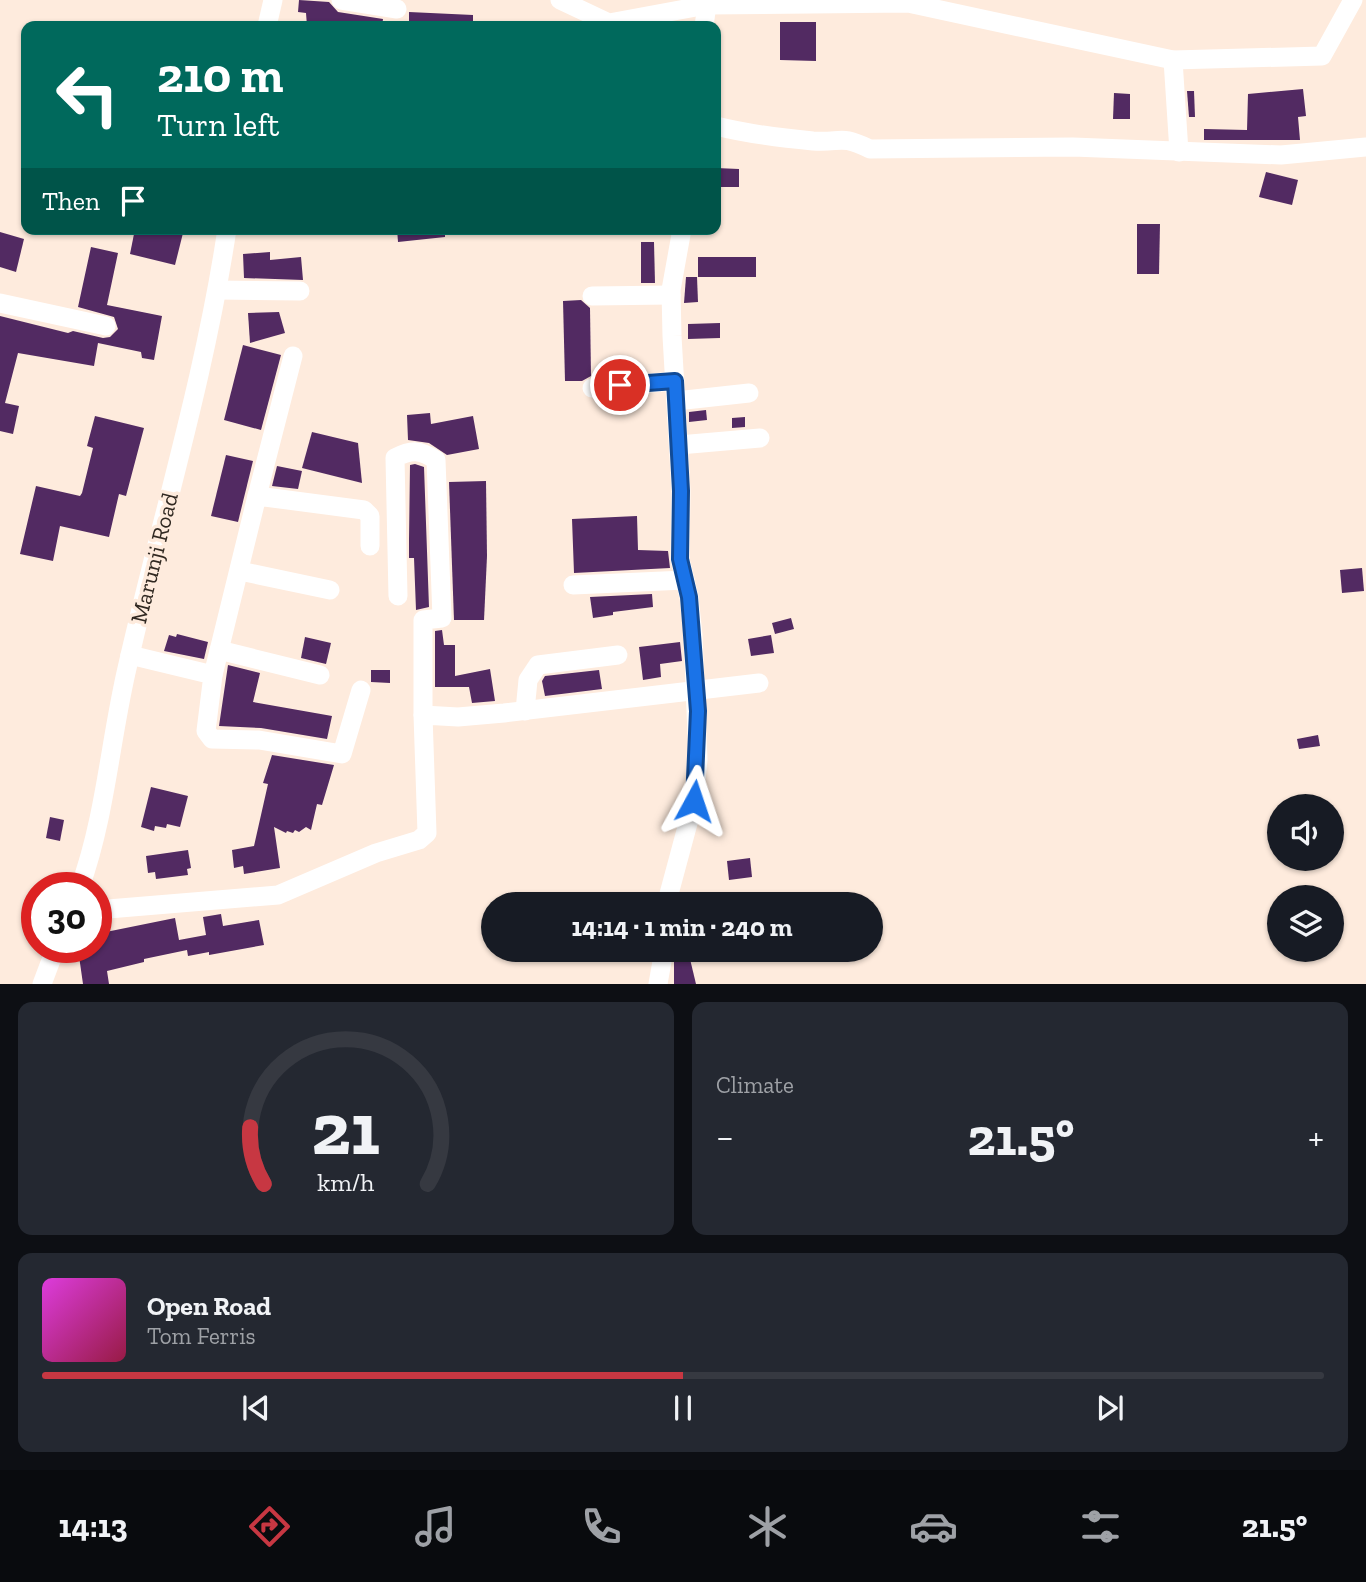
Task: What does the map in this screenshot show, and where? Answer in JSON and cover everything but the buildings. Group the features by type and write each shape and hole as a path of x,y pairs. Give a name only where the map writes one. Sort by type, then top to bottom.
{"street":[{"path":"268,21 273,0"},
{"path":"341,0 397,9"},
{"path":"560,0 604,21"},
{"path":"619,21 707,5 908,3 1172,60 1322,56 1353,0"},
{"path":"705,21 707,5"},
{"path":"1172,60 1179,152"},
{"path":"721,127 751,135 816,141 847,138 870,149 1073,147 1281,155 1366,148"},
{"name":"Marunji Road","path":"84,872 99,823 130,655 218,290 226,235"},
{"path":"670,892 694,801 698,760 696,692 685,580 680,559 679,445 671,295 680,235"},
{"path":"218,290 300,291"},
{"path":"592,296 671,295"},
{"path":"0,303 106,326"},
{"path":"293,356 213,675 207,736 259,740 342,754 361,690"},
{"path":"592,388 675,381"},
{"path":"676,401 748,393"},
{"path":"679,445 760,438"},
{"path":"112,910 278,895 376,853 419,840 427,833 423,620 442,618 436,460 420,450 405,452 395,458 398,596"},
{"path":"257,496 364,510 370,516 370,546"},
{"path":"240,571 330,590"},
{"path":"573,585 685,580"},
{"path":"219,650 320,675"},
{"path":"130,655 213,675"},
{"path":"525,711 528,680 538,665 618,655"},
{"path":"423,715 458,717 525,711 759,683"},
{"path":"658,984 662,962"},
{"path":"41,984 50,963"}],"route":[{"path":"620,385 675,381 682,525 680,559 689,597 698,711 698,760 694,801"}]}
